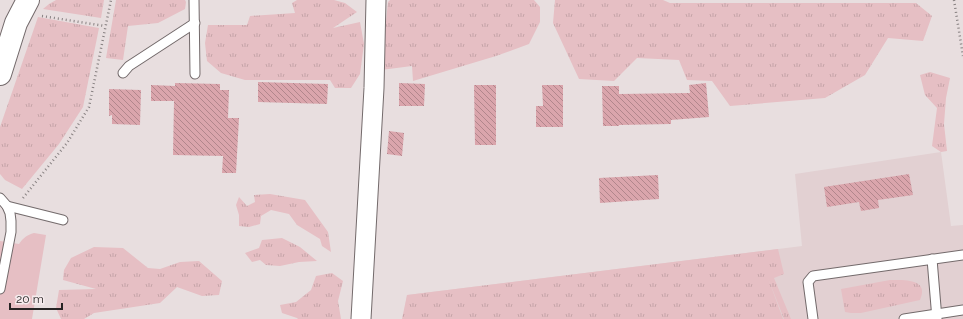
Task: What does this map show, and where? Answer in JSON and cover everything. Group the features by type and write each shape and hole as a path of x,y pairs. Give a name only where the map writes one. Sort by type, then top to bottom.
{"main road":[{"path":"0,74 24,15 12,0"}],"street":[{"path":"361,319 374,88 376,0"}],"lane":[{"path":"194,0 194,74"},
{"path":"123,73 129,66 195,23"},
{"path":"0,198 11,207 63,220"},
{"path":"0,289 11,232 11,207"},
{"path":"813,319 808,282 813,276 963,255"},
{"path":"932,259 937,316"},
{"path":"904,319 958,314"}],"path":[{"path":"11,207 67,143 89,107 111,0"},
{"path":"954,0 963,56"},
{"path":"24,15 105,26"}],"shaded area":[{"path":"941,152 951,226 963,225 963,319 403,319 407,295 802,246 795,174"}],"green space":[{"path":"56,0 104,0 101,18 43,9"},
{"path":"116,0 185,0 186,2 185,9 158,23 128,26 123,60 106,58"},
{"path":"297,0 334,0 345,3 357,12 333,28 360,22 364,44 360,74 351,88 335,88 330,80 245,80 221,73 207,61 205,43 208,25 247,25 250,16 295,13 292,3"},
{"path":"390,0 534,0 540,7 540,22 529,44 496,56 413,81 412,66 381,70 388,2"},
{"path":"555,0 663,0 670,3 916,3 932,16 923,41 888,38 865,75 825,98 730,106 712,81 687,80 679,60 637,58 614,81 579,79 553,23"},
{"path":"38,17 99,28 83,107 59,144 22,189 5,180 0,174 0,127"},
{"path":"930,72 950,78 946,98 944,124 947,151 941,152 932,146 937,108 925,95 920,75"},
{"path":"270,194 305,200 328,232 331,252 322,246 320,239 297,225 289,214 271,210 261,216 260,224 249,227 239,226 239,215 236,205 239,197 247,206 255,202 254,195"},
{"path":"34,233 46,235 32,319 0,319 0,241 19,244 25,237"},
{"path":"282,238 300,247 317,261 299,262 280,266 266,265 260,260 252,262 245,253 259,248 262,240"},
{"path":"94,247 123,248 148,268 160,269 180,262 199,261 222,281 219,295 202,296 177,287 160,303 94,313 84,319 61,319 56,308 59,290 96,289 63,280 64,270 71,258"},
{"path":"778,249 784,274 774,278 791,319 784,319 768,278 783,319 402,319 407,295"},
{"path":"332,273 343,281 338,301 341,319 298,319 282,313 280,305 296,302 311,290 316,276"},
{"path":"890,280 902,280 918,284 922,293 920,300 861,313 845,312 841,289"}],"building":[{"path":"258,82 328,84 327,104 258,102"},
{"path":"175,83 220,84 220,90 229,90 228,118 239,118 236,173 222,173 223,156 173,155 174,101 151,101 151,85 175,86"},
{"path":"399,83 425,84 424,106 399,106"},
{"path":"706,83 709,117 671,120 671,124 603,126 602,86 619,86 619,94 690,93 689,85"},
{"path":"474,85 496,85 496,145 475,145"},
{"path":"542,85 563,85 563,127 536,127 536,106 543,106"},
{"path":"109,89 141,90 140,125 112,124 112,115 109,116"},
{"path":"389,131 404,133 402,156 387,154"},
{"path":"909,174 913,195 878,200 879,208 861,211 859,202 827,207 824,187"},
{"path":"658,175 659,199 600,203 599,178"}]}
